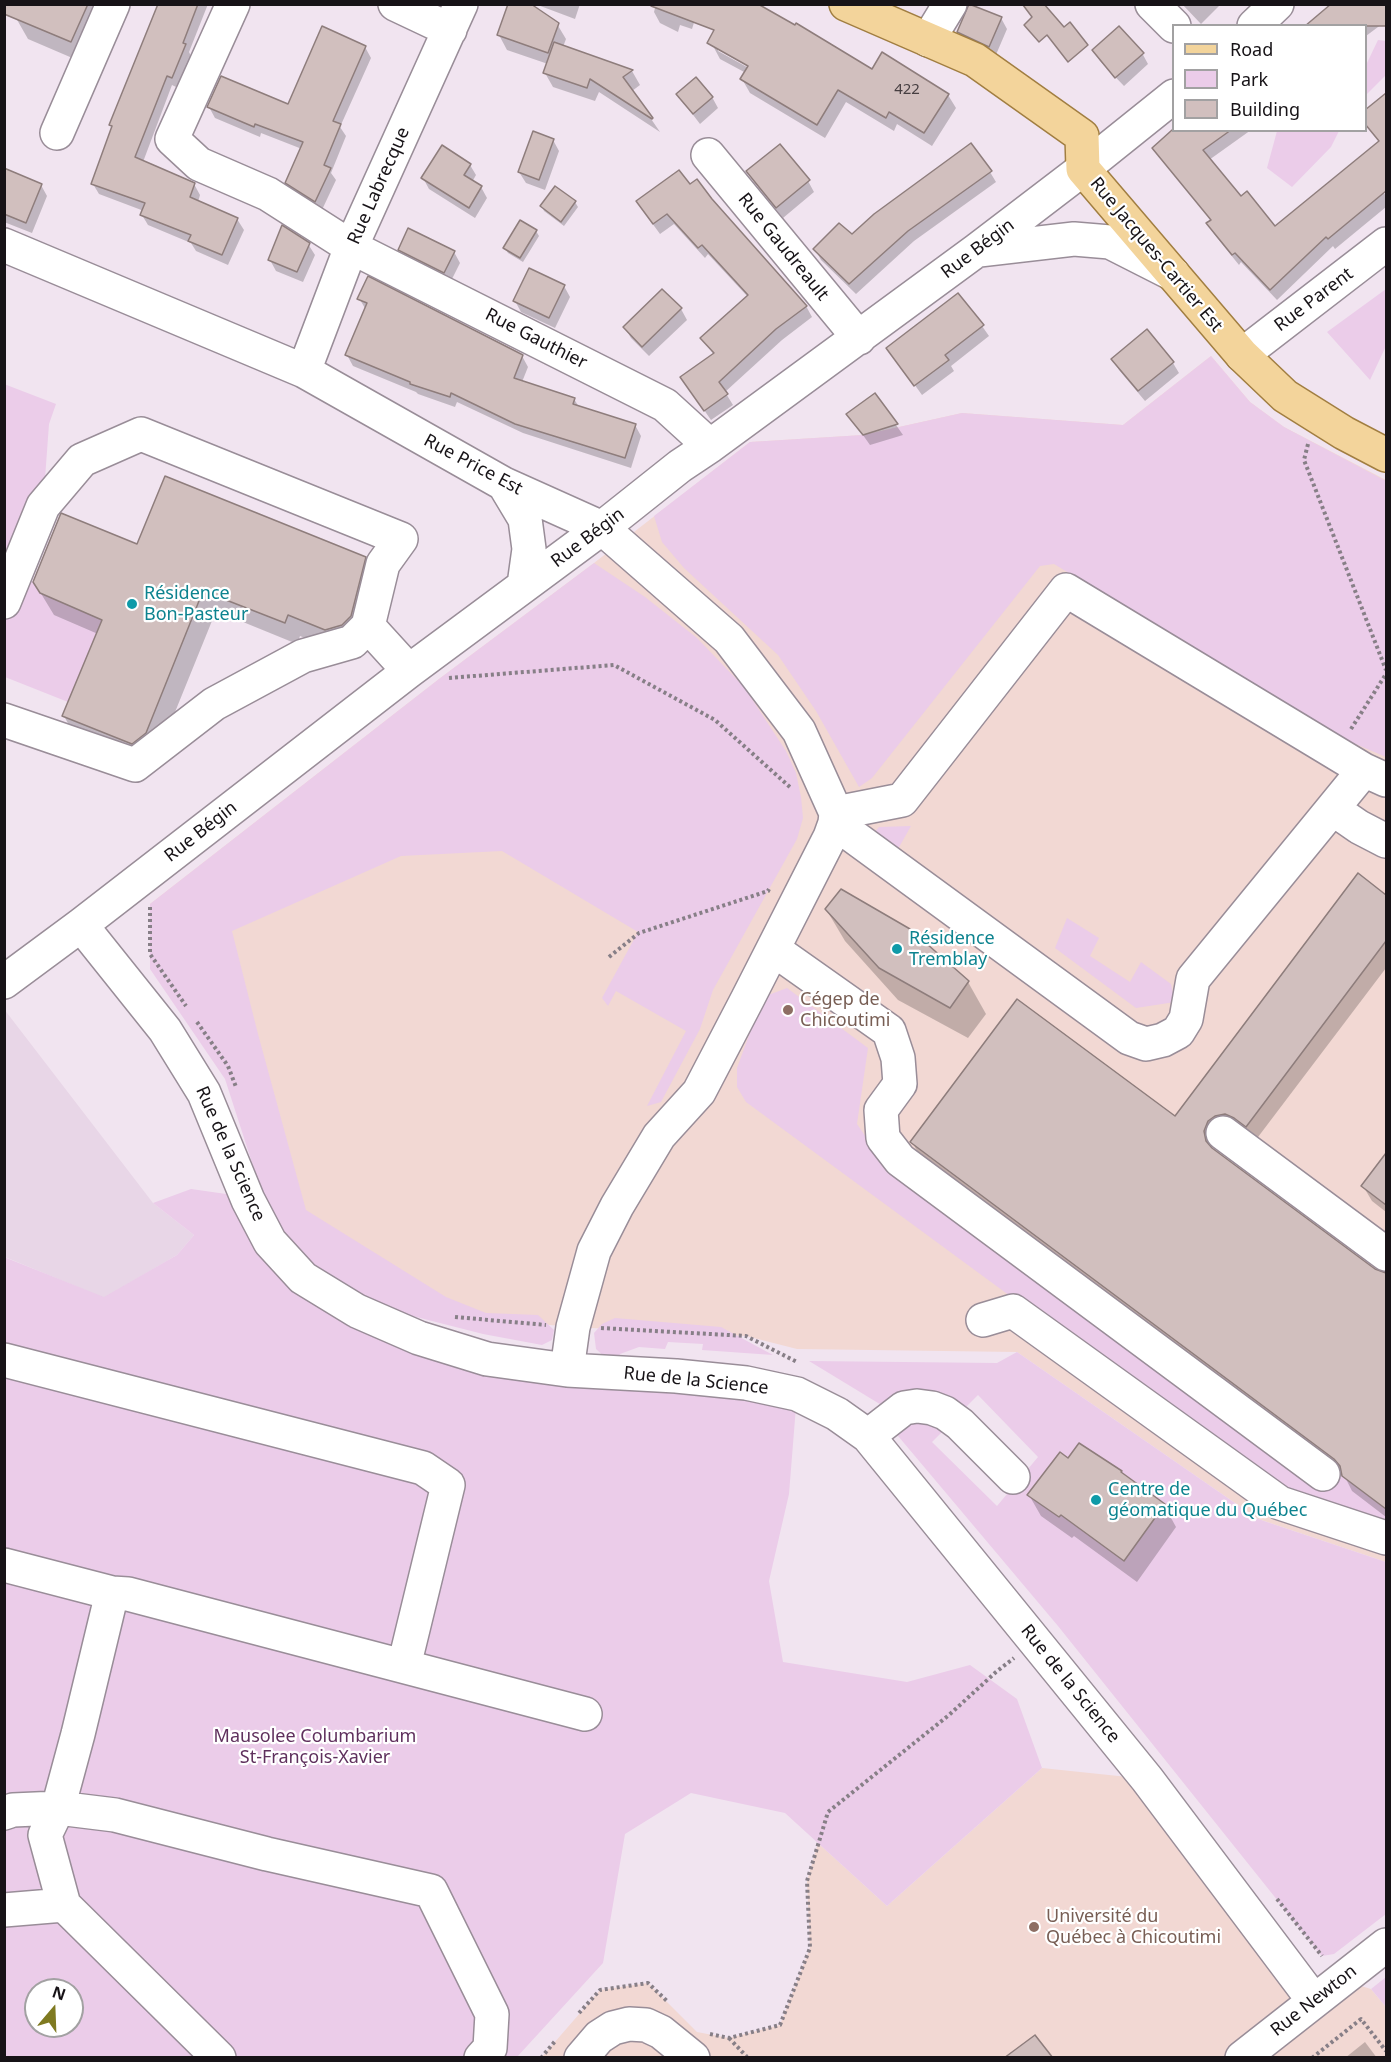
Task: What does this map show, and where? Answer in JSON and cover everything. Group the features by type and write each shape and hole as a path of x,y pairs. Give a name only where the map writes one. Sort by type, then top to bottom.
{"main road":[{"name":"Rue Jacques-Cartier Est","path":"846,4 975,60 1082,136 1083,169 1242,355 1285,396 1344,433 1386,455"}],"street":[{"path":"57,133 113,4"},
{"name":"Rue Gauthier","path":"232,4 172,139 199,164 268,194 351,247 665,405 710,446"},
{"path":"395,4 455,17"},
{"path":"928,40 950,4"},
{"path":"1152,4 1172,24"},
{"name":"Rue Labrecque","path":"304,371 351,247 455,17"},
{"name":"Rue Bégin","path":"4,982 424,675 524,585 602,528 680,466 977,250 1172,97"},
{"name":"Rue Gaudreault","path":"708,155 859,338"},
{"path":"977,250 1074,239 1110,243 1173,274"},
{"name":"Rue Parent","path":"1242,355 1386,244"},
{"name":"Rue Price Est","path":"4,245 304,371 504,484 602,528 729,639 799,731 835,818"},
{"path":"4,602 43,506 82,460 141,434 401,539 383,564 368,626 352,642 303,656 214,704 135,765 4,720"},
{"path":"504,484 525,519 529,549 524,585"},
{"path":"1066,590 1375,775 1333,809 1193,979 1186,1018 1178,1032 1163,1040 1146,1044 1129,1038 862,842 835,818 902,800 1066,590"},
{"path":"368,626 424,675"},
{"path":"1333,809 1359,827 1386,841"},
{"path":"567,1370 573,1327 594,1251 617,1206 659,1136 699,1092 830,837 835,818"},
{"name":"Rue de la Science","path":"81,925 165,1030 204,1093 248,1200 270,1242 303,1278 357,1311 419,1338 487,1359 567,1370 676,1376 746,1383 797,1394 837,1414 868,1436 1147,1779 1314,2001"},
{"path":"773,949 889,1031 898,1058 900,1084 881,1110 883,1138 900,1160 1323,1474"},
{"path":"1223,1133 1386,1254"},
{"path":"983,1320 1013,1311 1280,1503 1386,1538"},
{"path":"4,1360 423,1468 448,1485 404,1666"},
{"path":"868,1436 904,1408 917,1406 932,1408 945,1413 960,1424 1013,1477"},
{"path":"4,1565 112,1593 128,1594 585,1714"},
{"path":"112,1593 58,1808 45,1835 64,1905 219,2058"},
{"path":"4,1813 13,1810 58,1808 115,1815 267,1854 431,1891 492,2014 490,2048 481,2058"},
{"path":"4,1910 64,1905"},
{"name":"Rue Newton","path":"1242,2058 1386,1945"},
{"path":"572,2045 599,2037 613,2028 629,2024 646,2025 700,2046"}],"path":[{"path":"1308,441 1304,460 1386,670"},
{"path":"424,675 614,665 715,720 793,789"},
{"path":"609,957 639,933 768,891 773,881"},
{"path":"150,904 150,954 189,1010"},
{"path":"195,1020 228,1066 236,1088"},
{"path":"446,1316 573,1327 746,1336 807,1367"},
{"path":"700,2046 780,2025 810,1948 807,1881 828,1812 949,1715 996,1672 1035,1642"},
{"path":"1271,1892 1322,1956"},
{"path":"578,2015 600,1990 648,1983 673,2007"},
{"path":"1312,2058 1361,2019 1386,2051"},
{"path":"729,2038 747,2057"},
{"path":"541,2058 572,2045"}],"shaded area":[{"name":"Cégep de Chicoutimi","path":"1211,356 1250,402 1284,427 1386,480 1386,1562 1258,1519 1017,1352 797,1349 746,1336 573,1327 434,1315 329,1267 253,1132 150,904 439,679 750,442 863,435 962,413 1123,425"},
{"path":"4,1009 153,1203 194,1235 177,1255 104,1298 5,1257"},
{"name":"Université du Québec à Chicoutimi","path":"1042,1768 1147,1779 1314,2001 1341,1980 1371,1989 1386,2007 1386,2057 541,2058 600,1990 648,1983 697,2032 729,2038 780,2025 810,1948 807,1881 818,1843 887,1906"}],"green space":[{"path":"1378,40 1386,41 1386,75 1367,94 1367,63"},
{"path":"1276,132 1338,132 1331,147 1292,187 1267,168"},
{"path":"1386,289 1386,346 1370,380 1327,332"},
{"path":"1211,356 1250,402 1284,427 1386,481 1386,757 1344,739 1054,564 1040,566 872,778 859,787 816,711 778,655 684,568 662,542 654,516 750,442 863,435 962,413 1123,425"},
{"path":"4,384 56,404 49,424 43,506 20,563 40,593 102,620 68,702 5,677"},
{"path":"594,563 645,597 697,638 744,687 786,751 796,773 801,797 803,818 797,839 713,990 700,1029 661,1102 647,1106 686,1031 616,991 608,1006 602,998 638,932 502,851 401,856 232,931 306,1210 446,1297 486,1313 538,1315 554,1330 552,1340 542,1345 483,1334 389,1310 347,1289 313,1266 287,1240 265,1203 225,1079 150,969 150,904 439,679"},
{"path":"911,826 898,849 875,832 879,827"},
{"path":"1067,918 1099,938 1090,956 1130,982 1141,962 1171,984 1175,1002 1136,1008 1055,948"},
{"path":"787,988 868,1048 857,1124 874,1149 1335,1471 1386,1509 1386,1526 1270,1487 746,1102 737,1087 737,1068 763,997"},
{"name":"Mausolee Columbarium St-François-Xavier","path":"191,1189 248,1200 270,1242 419,1338 797,1394 789,1494 769,1581 783,1662 907,1682 970,1665 1017,1699 1042,1768 887,1906 785,1813 691,1793 625,1834 603,1963 517,2057 5,2057 4,1257 104,1297 177,1255 194,1235 153,1203"},
{"path":"615,1318 721,1327 773,1355 702,1350 703,1344 668,1342 665,1349 639,1347 620,1354 618,1360 608,1360 596,1349 594,1333 602,1324"},
{"path":"1017,1352 1258,1519 1386,1562 1386,1914 1334,1954 1322,1956 1058,1626 893,1430 904,1419 946,1428 932,1442 997,1506 1038,1457 978,1395 962,1411 883,1406 809,1361 997,1363"},
{"path":"1386,1977 1386,2007 1371,1989"}],"building":[{"path":"4,4 88,4 71,42 4,14"},
{"path":"158,4 198,4 183,43 186,44 172,78 167,76 135,157 195,183 190,197 238,218 222,255 188,241 191,235 140,215 145,203 91,184 112,126 109,125"},
{"path":"508,4 531,4 559,23 548,53 497,35"},
{"path":"651,4 758,4 795,25 796,23 872,69 882,52 949,94 924,133 889,112 886,118 838,90 817,125 740,79 748,66 707,43 714,30 651,6"},
{"path":"969,4 1002,17 989,47 957,32"},
{"path":"1044,4 1064,27 1070,22 1088,45 1068,62 1047,35 1039,42 1024,25 1032,17 1023,5"},
{"path":"1331,4 1386,4 1386,26 1307,24"},
{"path":"322,26 366,46 333,121 341,124 324,165 331,168 315,202 285,183 303,142 255,124 254,127 207,107 221,76 288,104"},
{"path":"1119,26 1144,53 1115,78 1092,50"},
{"path":"554,42 633,70 623,77 653,118 590,79 587,88 543,73"},
{"path":"696,77 713,97 693,114 676,94"},
{"path":"1386,93 1386,191 1328,239 1326,237 1270,290 1235,253 1232,255 1206,223 1211,220 1152,148 1172,130 1172,132 1228,132 1203,150 1241,196 1247,191 1275,226 1379,141 1367,126 1367,108"},
{"path":"533,131 554,139 539,180 518,172"},
{"path":"971,143 992,171 908,231 849,284 813,249 839,223 852,234 874,214"},
{"path":"780,144 810,180 776,208 746,171"},
{"path":"442,145 471,164 464,175 482,186 469,208 421,178"},
{"path":"4,168 42,184 26,223 4,214"},
{"path":"679,170 690,184 697,179 807,306 776,329 719,382 728,394 704,411 680,377 714,353 700,338 748,295 702,245 698,248 667,214 653,224 636,201"},
{"path":"555,186 576,201 561,222 540,206"},
{"path":"520,220 537,230 520,258 503,248"},
{"path":"282,225 310,243 297,272 268,260"},
{"path":"408,228 455,251 444,273 398,250"},
{"path":"529,268 565,285 549,318 513,301"},
{"path":"368,276 523,355 514,378 575,398 573,404 636,424 625,458 515,424 451,393 450,397 410,384 410,382 345,355 367,303 357,299"},
{"path":"662,289 682,308 642,347 623,327"},
{"path":"958,293 984,325 945,355 949,360 914,386 886,348"},
{"path":"1147,329 1174,362 1138,391 1111,359"},
{"path":"875,393 898,424 863,435 846,414"},
{"name":"Résidence Bon-Pasteur","path":"165,476 366,557 351,616 342,625 325,630 288,615 285,623 203,591 146,733 132,744 62,716 102,620 40,593 33,582 61,513 137,544"},
{"path":"1358,873 1386,895 1386,941 1246,1127 1225,1114 1215,1116 1208,1121 1204,1131 1206,1141 1212,1148 1375,1269 1386,1273 1386,1509 1342,1476 1340,1466 1334,1459 910,1142 1017,999 1175,1116"},
{"name":"Résidence Tremblay","path":"841,889 910,929 969,981 950,1008 879,968 825,909"},
{"path":"1386,1153 1386,1205 1361,1186"},
{"name":"Centre de géomatique du Québec","path":"1079,1443 1122,1471 1165,1504 1124,1561 1061,1515 1059,1517 1027,1495 1060,1452 1068,1458"},
{"path":"1035,2035 1053,2058 1004,2058"}],"place":[{"name":"Résidence Bon-Pasteur","path":"132,604"},
{"name":"Résidence Tremblay","path":"897,949"},
{"name":"Cégep de Chicoutimi","path":"788,1010"},
{"name":"Centre de géomatique du Québec","path":"1096,1500"},
{"name":"Université du Québec à Chicoutimi","path":"1034,1927"}]}
